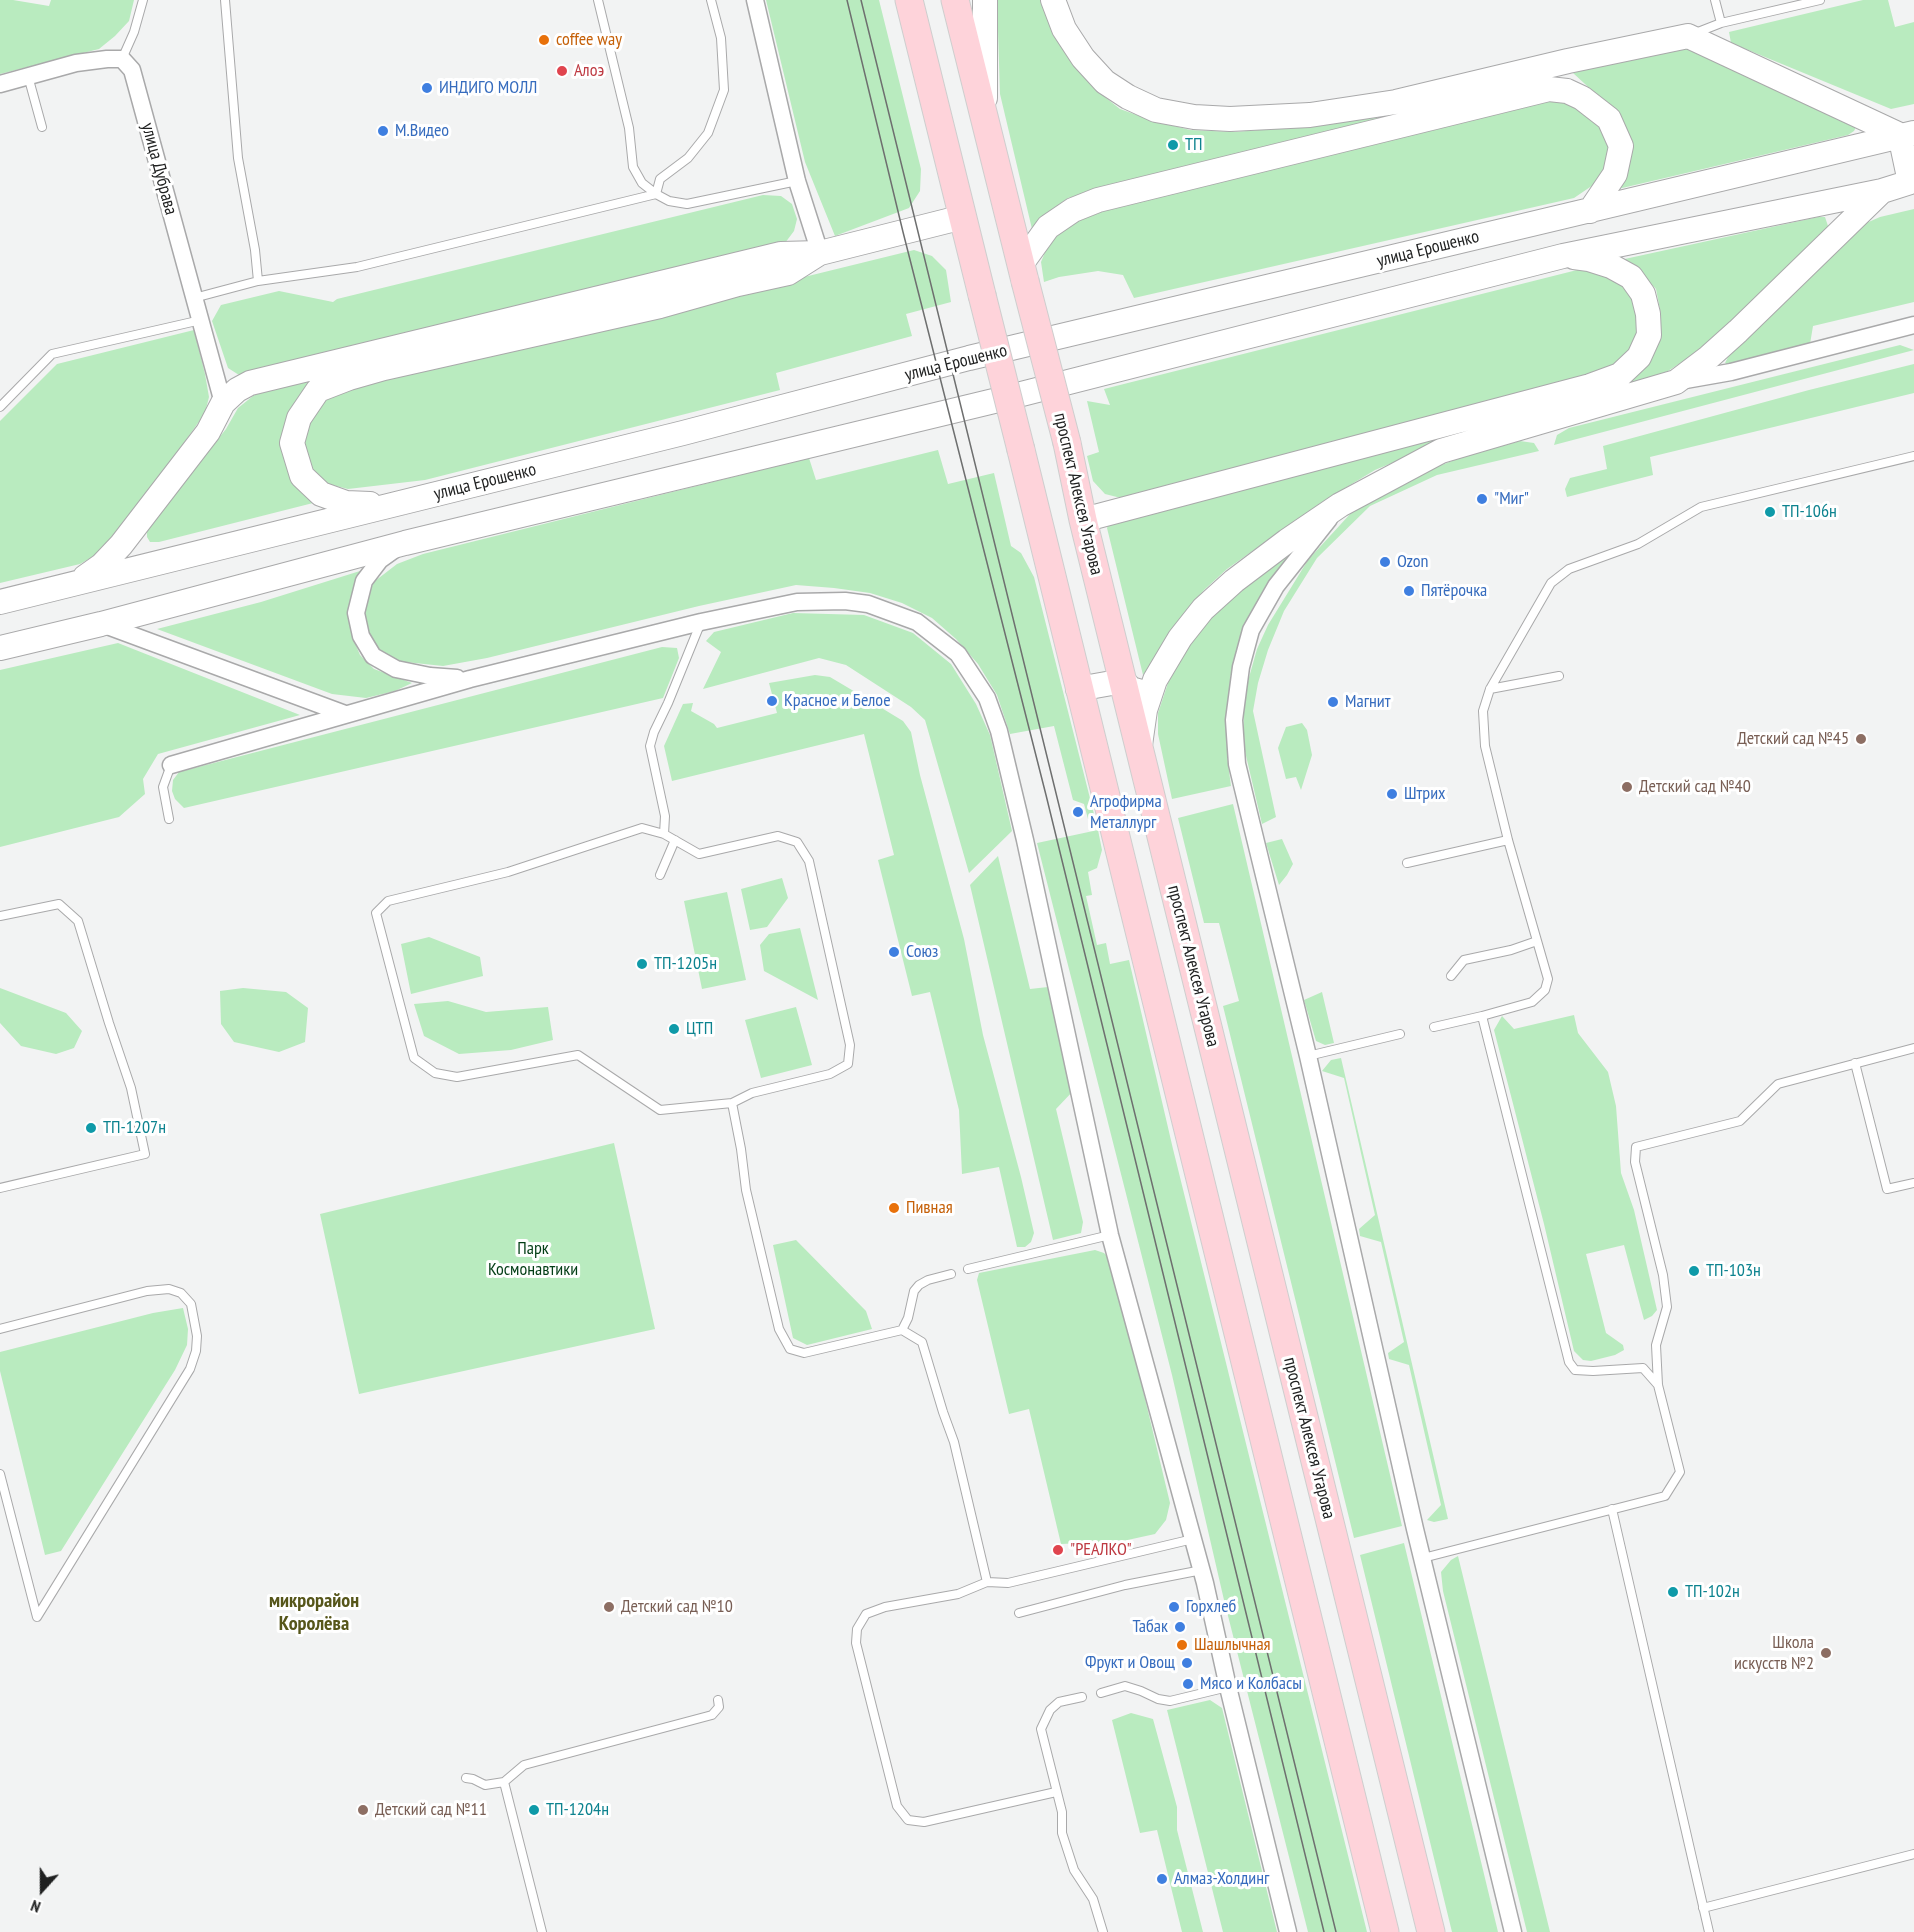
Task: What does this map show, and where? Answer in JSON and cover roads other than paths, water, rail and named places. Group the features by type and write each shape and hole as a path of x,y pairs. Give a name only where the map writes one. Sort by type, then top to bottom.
{"main road":[{"path":"909,0 1385,1932"},
{"name":"проспект Алексея Угарова","path":"956,0 1067,443 1083,520 1431,1932"},
{"path":"985,0 985,121"},
{"path":"0,648 101,624 405,543 998,400 1563,256 1882,191 1912,182 1907,134 1688,36 1568,60 1396,102 1310,116 1230,119 1194,117 1156,110 1105,82 1083,58 1064,29 1053,0"},
{"path":"1023,272 1048,227 1073,210 1098,200 1550,89 1568,91 1582,98 1609,119 1621,146 1615,174 1590,210"},
{"name":"улица Ерошенко","path":"0,602 683,433 969,358 1907,134"},
{"path":"1139,747 1145,710 1155,680 1180,639 1203,609 1242,574 1340,505 1441,451 1676,382 1738,331 1882,191"},
{"path":"79,582 102,565 121,545 208,432 223,403 250,382 781,254 820,253 963,217"},
{"path":"394,504 346,503 321,494 302,476 292,443 299,418 318,390 384,368 660,306 738,284 788,273 820,253"},
{"path":"1083,520 1590,386 1620,375 1639,357 1649,335 1648,314 1643,294 1631,277 1611,266 1589,259 1563,256"},
{"path":"1078,689 1123,681 1131,689 1140,691 1146,689 1155,680"}],"street":[{"path":"754,0 797,181 820,253"},
{"path":"0,84 76,63 122,59"},
{"name":"улица Дубрава","path":"122,59 132,70 223,403"},
{"path":"1676,382 1731,372 1914,325"},
{"path":"1340,505 1276,586 1251,630 1241,667 1234,720 1238,764 1308,1056 1423,1558 1513,1932"},
{"path":"405,543 380,560 364,581 356,613 362,636 373,656 396,669 430,676 470,679"},
{"path":"171,765 470,679 701,622 796,602 868,604 917,622 958,654 987,698 999,731 1025,840 1110,1235 1202,1570 1288,1932"},
{"path":"101,624 345,714"}],"lane":[{"path":"122,59 134,32 142,0"},
{"path":"225,0 238,158 255,250 258,281"},
{"path":"598,0 629,128 633,167 642,183 669,201 687,204 797,181"},
{"path":"656,194 660,179 688,158 708,133 724,90 721,38 711,0"},
{"path":"1715,0 1721,23"},
{"path":"1688,36 1721,23 1820,0"},
{"path":"28,76 42,127"},
{"path":"194,298 258,281 357,267 656,194"},
{"path":"0,407 52,354 201,320"},
{"path":"1434,1027 1532,1002 1545,990 1548,979 1508,840 1485,746 1483,711 1490,689 1551,583 1569,569 1638,544 1701,507 1914,456"},
{"path":"664,834 665,816 650,746 701,622"},
{"path":"1490,689 1559,676"},
{"path":"169,819 163,788 171,765"},
{"path":"642,828 664,834 675,840 699,854 778,836 797,842 809,861 850,1045 848,1064 830,1074 752,1093 732,1103 660,1110 578,1055 457,1077 435,1073 414,1058 376,913 388,900 508,872 642,828"},
{"path":"660,875 675,840"},
{"path":"1407,863 1508,840"},
{"path":"0,916 59,904 78,921 109,1023 132,1088 145,1154 0,1188"},
{"path":"1451,976 1464,960 1511,950 1537,941"},
{"path":"1482,1016 1569,1362 1575,1370 1643,1368 1658,1385"},
{"path":"1308,1056 1400,1034"},
{"path":"1423,1558 1665,1496 1680,1472 1658,1385 1656,1345 1667,1307 1663,1275 1635,1162 1636,1147 1740,1121 1778,1084 1914,1048"},
{"path":"1855,1063 1887,1189 1914,1183"},
{"path":"732,1103 746,1190 779,1329 790,1349 804,1353 902,1330 922,1342 954,1442 987,1582"},
{"path":"968,1269 1110,1235"},
{"path":"902,1330 908,1318 914,1291 919,1285 928,1280 951,1274"},
{"path":"0,1329 147,1291 169,1289 181,1293 191,1304 197,1336 196,1351 190,1369 37,1617 0,1474"},
{"path":"1612,1509 1709,1932"},
{"path":"1056,1792 924,1822 908,1820 897,1806 856,1643 857,1629 866,1614 885,1607 958,1594 987,1582 1008,1583 1193,1539"},
{"path":"1019,1613 1125,1585 1202,1570"},
{"path":"1101,1692 1125,1686 1158,1699 1170,1701 1228,1687"},
{"path":"1082,1697 1059,1702 1045,1718 1041,1729 1062,1812 1062,1833 1074,1870 1093,1899 1102,1932"},
{"path":"466,1778 485,1785 504,1782 524,1765 712,1714 719,1707 718,1700"},
{"path":"504,1782 542,1932"},
{"path":"1703,1908 1914,1854"}],"tram line":[{"path":"847,0 903,232 1046,795 1324,1932"},
{"path":"861,0 1336,1932"}],"place":[{"name":"coffee way","path":"544,40"},
{"name":"Алоэ","path":"562,71"},
{"name":"ИНДИГО МОЛЛ","path":"427,88"},
{"name":"М.Видео","path":"383,131"},
{"name":"ТП","path":"1173,145"},
{"name":"\"Миг\"","path":"1482,499"},
{"name":"ТП-106н","path":"1770,512"},
{"name":"Ozon","path":"1385,562"},
{"name":"Пятёрочка","path":"1409,591"},
{"name":"Красное и Белое","path":"772,701"},
{"name":"Магнит","path":"1333,702"},
{"name":"Детский сад №45","path":"1861,739"},
{"name":"Детский сад №40","path":"1627,787"},
{"name":"Штрих","path":"1392,794"},
{"name":"Агрофирма Металлург","path":"1078,812"},
{"name":"Союз","path":"894,952"},
{"name":"ТП-1205н","path":"642,964"},
{"name":"ЦТП","path":"674,1029"},
{"name":"ТП-1207н","path":"91,1128"},
{"name":"Пивная","path":"894,1208"},
{"name":"ТП-103н","path":"1694,1271"},
{"name":"\"РЕАЛКО\"","path":"1058,1550"},
{"name":"ТП-102н","path":"1673,1592"},
{"name":"Детский сад №10","path":"609,1607"},
{"name":"Горхлеб","path":"1174,1607"},
{"name":"Табак","path":"1180,1627"},
{"name":"Шашлычная","path":"1182,1645"},
{"name":"Школа искусств №2","path":"1826,1653"},
{"name":"Фрукт и Овощ","path":"1187,1663"},
{"name":"Мясо и Колбасы","path":"1188,1684"},
{"name":"Детский сад №11","path":"363,1810"},
{"name":"ТП-1204н","path":"534,1810"},
{"name":"Алмаз-Холдинг","path":"1162,1879"}],"district":[{"name":"микрорайон Королёва","path":"314,1612"}],"park label":[{"name":"Парк Космонавтики","path":"533,1259"}]}
